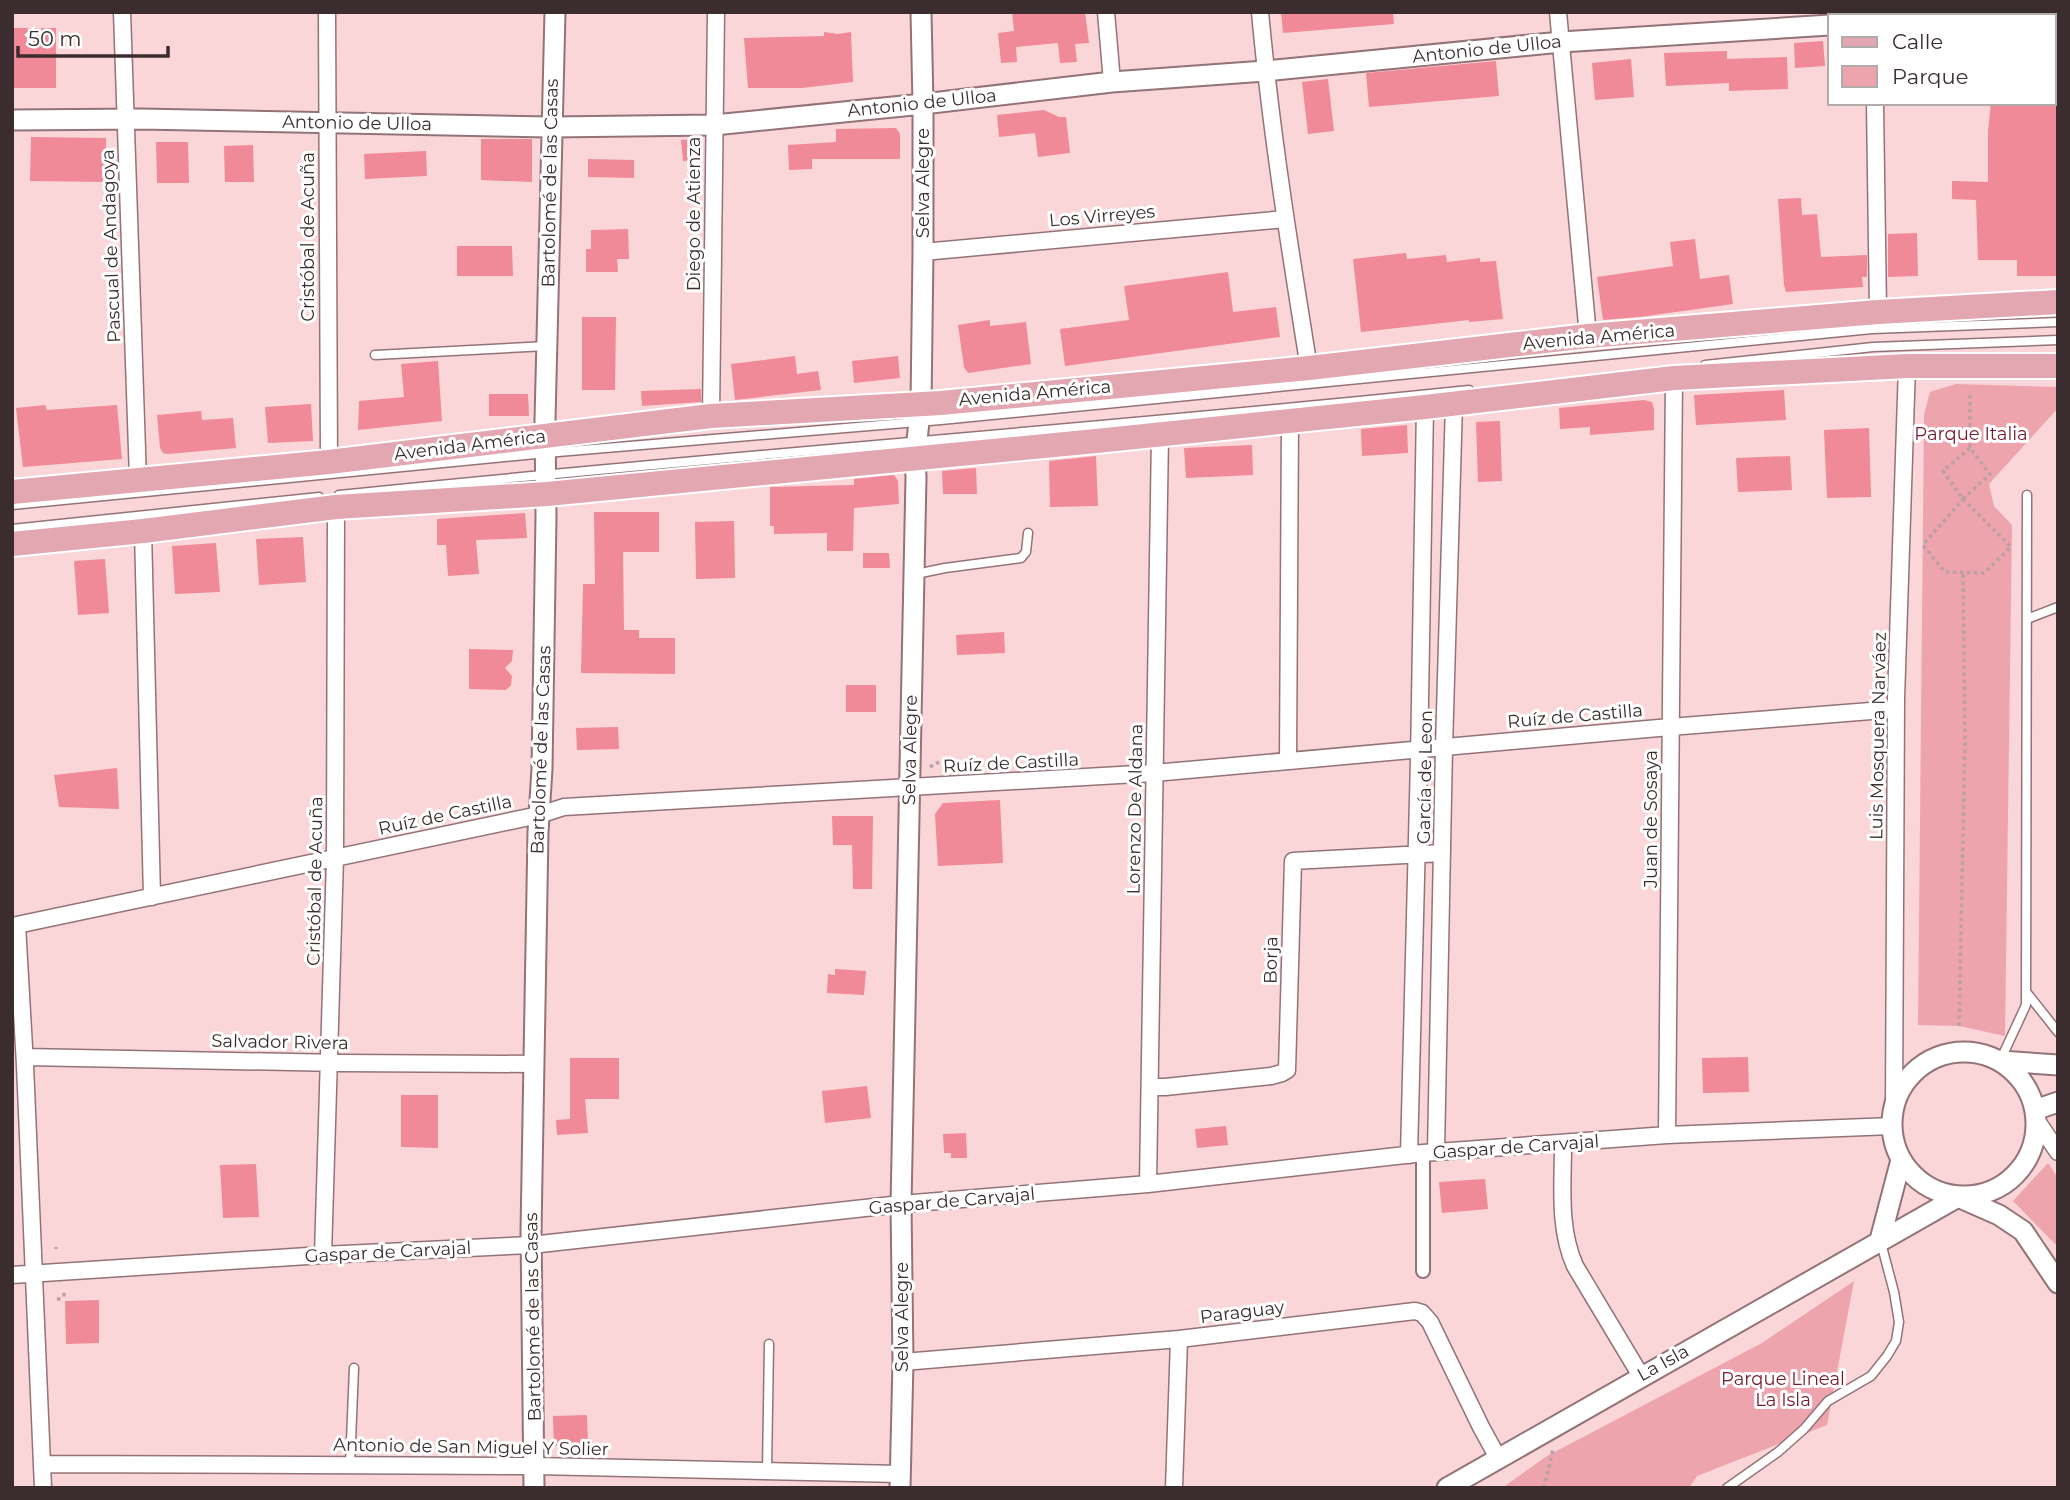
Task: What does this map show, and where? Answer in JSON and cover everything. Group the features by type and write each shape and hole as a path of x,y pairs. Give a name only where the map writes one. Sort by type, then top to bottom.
{"main road":[{"name":"Avenida América","path":"12,544 547,483 918,431 1309,368 1588,336 1878,312 2058,302"},
{"name":"Avenida América","path":"12,492 546,444 711,416 918,431 1160,435 1425,407 1683,372 1907,366 2058,366"}],"street":[{"name":"Pascual de Andagoya","path":"122,12 138,479"},
{"name":"Cristóbal de Acuña","path":"327,12 329,462"},
{"name":"Bartolomé de las Casas","path":"534,1488 531,1245 555,12"},
{"name":"Diego de Atienza","path":"711,416 716,12"},
{"name":"Selva Alegre","path":"900,1481 903,1362 901,1204 913,575 923,252 920,12"},
{"path":"1106,12 1112,82"},
{"path":"1260,12 1265,71 1285,219 1309,368"},
{"path":"1558,12 1588,336"},
{"path":"1967,14 1986,12"},
{"name":"Antonio de Ulloa","path":"12,120 125,119 551,127 714,125 1112,82 1265,71 1561,42 1828,25"},
{"path":"1875,105 1878,312"},
{"name":"Los Virreyes","path":"923,252 1285,219"},
{"name":"Luis Mosquera Narváez","path":"1893,1116 1896,709 1907,366"},
{"name":"Juan de Sosaya","path":"1667,1135 1670,727 1683,372"},
{"name":"García de Leon","path":"1423,1154 1442,853 1454,403"},
{"name":"García de Leon","path":"1423,1154 1416,855 1425,407"},
{"path":"1288,761 1290,421"},
{"name":"Lorenzo De Aldana","path":"1148,1184 1160,435"},
{"name":"Cristóbal de Acuña","path":"323,1255 335,858 336,507"},
{"path":"143,531 152,897"},
{"name":"Ruíz de Castilla","path":"15,925 539,815 564,807 1154,774 1896,709"},
{"name":"Borja","path":"1150,1087 1271,1076 1287,1070 1293,861 1442,853"},
{"path":"15,925 25,1057 43,1488"},
{"path":"2058,1152 2036,1116 2028,1090 2016,1073 2000,1061 1979,1053 1957,1052 1936,1057 1917,1069 1902,1086 1893,1116 1894,1143 1901,1160 1916,1178 1936,1191 1958,1197 1999,1215 2022,1231 2058,1283"},
{"name":"Salvador Rivera","path":"25,1057 534,1064"},
{"path":"2000,1061 2058,1065"},
{"path":"2036,1116 2058,1102"},
{"name":"Gaspar de Carvajal","path":"12,1275 531,1245 901,1204 1148,1184 1423,1154 1893,1116"},
{"path":"1958,1197 1983,1195 2005,1184 2023,1168 2034,1146 2036,1116"},
{"path":"1563,1144 1563,1226 1567,1248 1641,1376"},
{"path":"1423,1154 1423,1271"},
{"path":"1880,1240 1901,1160"},
{"name":"La Isla","path":"1447,1488 1958,1197"},
{"name":"Paraguay","path":"903,1362 1179,1339 1422,1312 1433,1327 1480,1427 1498,1458"},
{"path":"1174,1488 1179,1339"},
{"name":"Antonio de San Miguel Y Solier","path":"42,1464 535,1466 767,1471 900,1481"}],"lane":[{"path":"918,431 1872,329 2058,322"},
{"path":"1683,372 1872,347 2058,340"},
{"path":"375,355 547,346"},
{"path":"12,505 546,444 918,431 1276,410 1483,388"},
{"path":"12,529 547,483"},
{"path":"2000,1061 2026,1005 2027,495"},
{"path":"913,575 1021,558 1026,552 1028,533"},
{"path":"2027,619 2058,607"},
{"path":"2026,991 2058,1032"},
{"path":"1727,1488 1778,1452 1804,1429 1828,1401 1871,1376 1887,1356 1896,1341 1899,1322 1880,1240"},
{"path":"767,1471 769,1344"},
{"path":"350,1465 354,1368"}],"path":[{"path":"1970,393 1970,448 1990,474 1963,499 1923,545 1945,572 1984,573 2011,547 1963,499 1943,471 1970,448"},
{"path":"1959,1026 1965,740 1963,574"},
{"path":"1544,1488 1554,1441"}],"green space":[{"name":"Parque Italia","path":"1956,384 2058,387 2058,408 1989,484 1994,506 2012,525 2005,1036 1959,1026 1918,1025 1924,415 1930,392"},
{"path":"2048,1163 2058,1178 2058,1247 2013,1201"},
{"name":"Parque Lineal La Isla","path":"1854,1281 1827,1425 1697,1476 1689,1488 1502,1488 1547,1456 1762,1343"}],"building":[{"path":"1012,12 1085,12 1089,43 1075,44 1077,62 1060,63 1058,43 1016,47 1017,62 1001,63 998,33 1014,31"},
{"path":"1281,12 1393,12 1394,24 1283,33"},
{"path":"12,28 56,28 56,88 12,88"},
{"path":"824,32 851,32 853,82 802,88 748,88 744,38 824,36"},
{"path":"1823,41 1825,66 1795,68 1794,43"},
{"path":"1727,51 1727,59 1787,57 1788,89 1729,91 1729,83 1666,86 1664,53"},
{"path":"1631,59 1634,97 1595,100 1592,63"},
{"path":"1496,61 1499,96 1369,107 1366,73"},
{"path":"1328,79 1334,131 1308,134 1302,82"},
{"path":"2058,103 2058,276 2017,276 2017,260 1978,260 1976,200 1952,199 1952,181 1988,182 1991,105"},
{"path":"1044,110 1059,117 1066,117 1070,153 1038,157 1035,133 999,137 997,115"},
{"path":"896,128 900,134 900,159 812,159 812,169 789,170 788,145 836,142 836,129"},
{"path":"31,137 106,138 106,182 30,181"},
{"path":"481,139 532,139 532,182 481,180"},
{"path":"693,139 698,146 699,160 683,161 681,140"},
{"path":"156,142 188,142 189,183 157,183"},
{"path":"253,145 254,182 225,182 224,146"},
{"path":"426,151 427,176 365,179 364,154"},
{"path":"588,159 634,160 634,178 588,177"},
{"path":"1801,198 1802,215 1817,214 1821,257 1867,255 1867,277 1862,277 1863,287 1786,292 1778,199"},
{"path":"628,229 629,259 617,259 618,272 586,272 586,249 591,249 591,230"},
{"path":"1917,233 1918,276 1888,277 1888,234"},
{"path":"1695,239 1700,279 1729,275 1733,304 1603,320 1597,277 1673,266 1670,242"},
{"path":"457,246 512,246 513,276 457,276"},
{"path":"1406,253 1407,259 1446,255 1447,262 1480,258 1480,262 1496,261 1503,319 1469,320 1361,332 1353,259"},
{"path":"1228,272 1233,312 1276,307 1280,337 1065,366 1060,329 1129,320 1124,286"},
{"path":"582,317 616,317 615,390 582,390"},
{"path":"990,320 990,326 1026,322 1031,364 968,373 964,367 958,325"},
{"path":"795,356 797,374 818,371 821,390 735,400 731,364"},
{"path":"898,356 900,378 854,383 852,361"},
{"path":"438,361 442,421 358,430 359,401 404,397 401,364"},
{"path":"701,389 701,402 642,406 641,391"},
{"path":"1784,390 1786,420 1696,425 1694,395"},
{"path":"489,394 528,394 529,416 489,416"},
{"path":"1644,400 1652,402 1654,430 1590,435 1590,427 1560,429 1559,408"},
{"path":"311,404 313,441 268,443 265,407"},
{"path":"45,405 47,410 117,405 122,459 23,467 16,408"},
{"path":"201,411 202,420 233,418 236,448 163,453 160,448 157,415"},
{"path":"1500,421 1502,481 1478,482 1476,422"},
{"path":"1407,425 1408,453 1362,456 1361,429"},
{"path":"1869,428 1871,497 1827,498 1824,430"},
{"path":"1252,445 1253,475 1186,478 1184,448"},
{"path":"1096,456 1098,506 1050,507 1049,461"},
{"path":"1790,456 1792,490 1738,492 1736,458"},
{"path":"976,468 977,494 943,494 942,471"},
{"path":"894,475 898,481 899,504 854,508 853,551 827,551 827,533 774,534 774,526 770,526 770,487 854,485 854,479"},
{"path":"594,512 659,512 659,552 623,552 624,630 639,630 639,638 675,638 675,674 581,673 583,584 595,584"},
{"path":"525,513 527,538 476,540 479,574 448,576 446,545 437,545 437,519"},
{"path":"734,521 735,578 696,579 695,522"},
{"path":"303,537 306,582 259,585 256,539"},
{"path":"216,543 220,592 175,594 172,546"},
{"path":"863,553 889,553 890,568 863,568"},
{"path":"105,559 109,613 78,615 74,561"},
{"path":"1004,632 1005,653 957,655 956,635"},
{"path":"469,649 513,650 512,661 505,668 512,676 511,685 506,690 469,689"},
{"path":"846,685 876,685 876,712 846,712"},
{"path":"618,727 619,749 577,750 576,728"},
{"path":"117,768 119,809 59,807 54,775"},
{"path":"1000,800 1003,863 938,866 935,814 943,803"},
{"path":"832,816 873,816 872,889 853,889 852,845 833,845"},
{"path":"835,969 866,971 864,995 827,993 828,974 835,975"},
{"path":"1748,1057 1749,1092 1703,1093 1702,1058"},
{"path":"570,1058 619,1058 619,1099 585,1099 588,1133 557,1135 556,1120 570,1119"},
{"path":"867,1086 871,1118 825,1123 822,1091"},
{"path":"401,1095 438,1095 438,1148 401,1147"},
{"path":"1226,1126 1228,1145 1197,1148 1195,1129"},
{"path":"966,1133 967,1158 951,1158 951,1153 944,1153 943,1134"},
{"path":"256,1164 259,1217 223,1218 220,1165"},
{"path":"1485,1179 1488,1209 1442,1213 1439,1182"},
{"path":"99,1300 99,1343 66,1344 65,1301"},
{"path":"587,1415 588,1446 554,1446 553,1416"}]}
